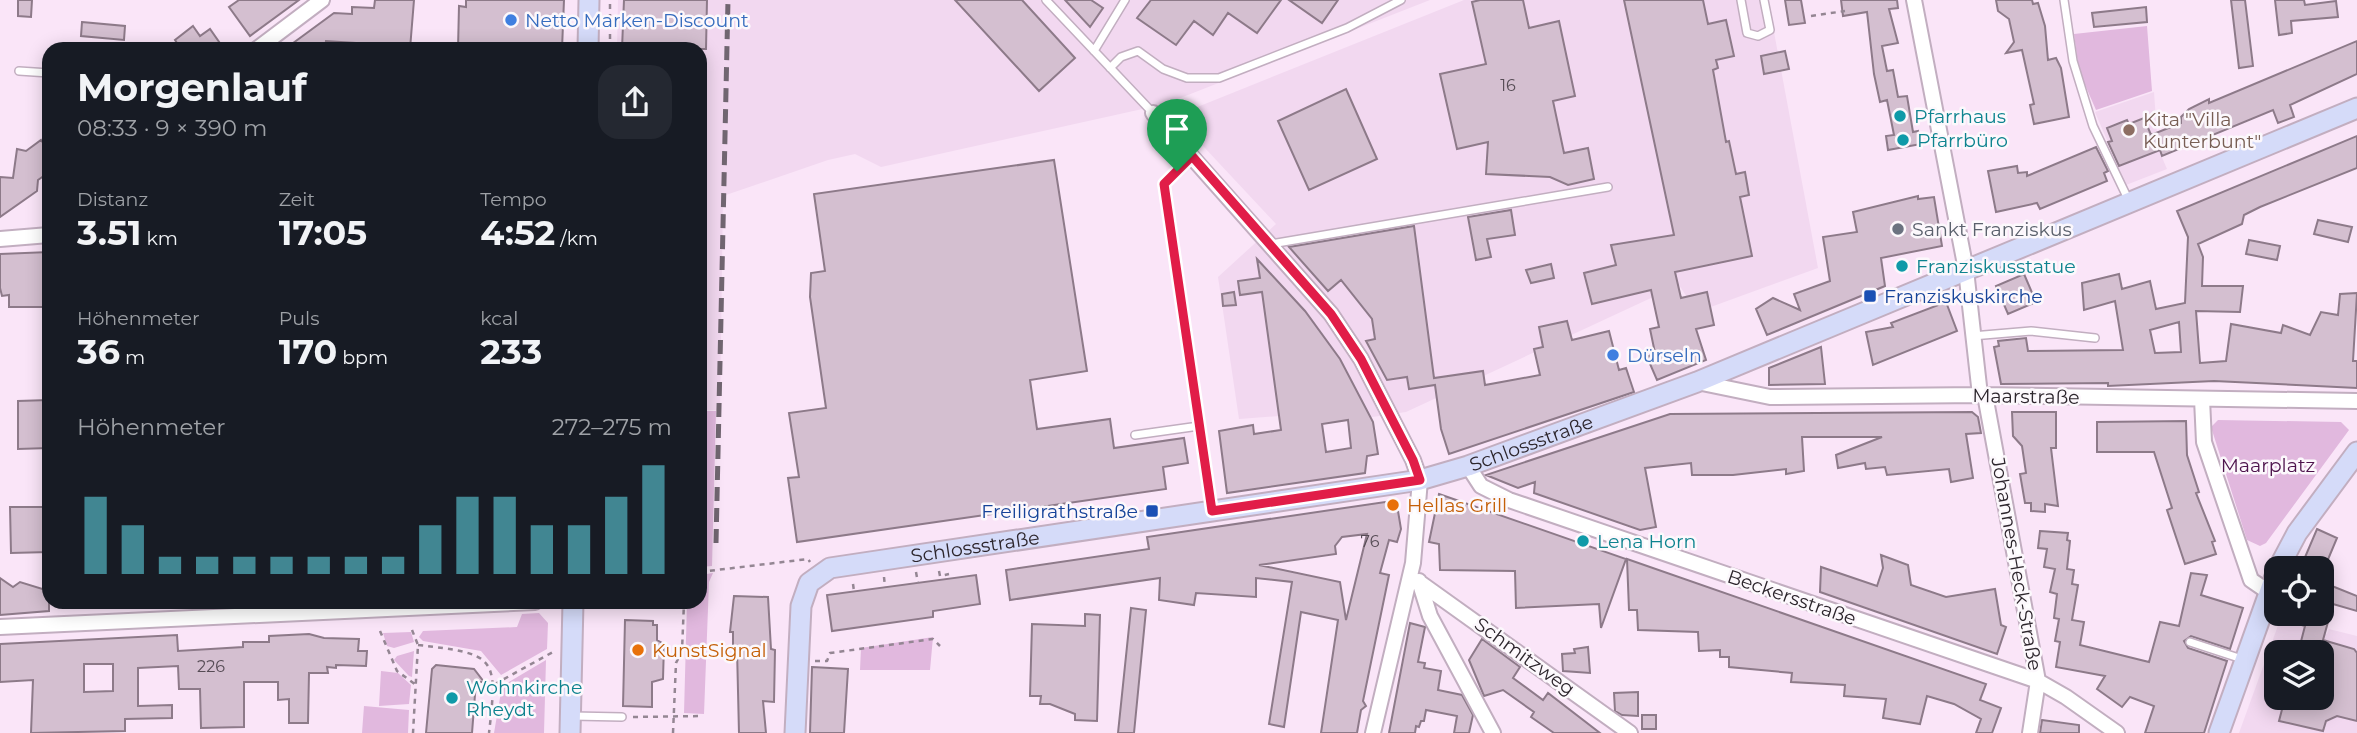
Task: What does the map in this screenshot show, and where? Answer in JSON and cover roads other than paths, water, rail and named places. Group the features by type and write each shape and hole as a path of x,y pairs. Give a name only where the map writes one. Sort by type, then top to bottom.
{"street":[{"path":"266,42 322,0"},
{"path":"588,42 589,0"},
{"name":"Johannes-Heck-Straße","path":"1914,0 1966,270 1972,336 2038,681 2030,733"},
{"name":"Schlossstraße","path":"795,733 801,607 809,583 818,575 850,564 1420,480 1468,466 1697,382 2357,108"},
{"path":"1153,113 1331,314 1361,359 1413,460 1420,480 1413,563 1373,733"},
{"path":"0,239 42,236"},
{"name":"Maarstraße","path":"1697,382 1770,397 1983,395 2357,401"},
{"path":"2202,399 2204,442 2208,455 2251,580 2264,589"},
{"path":"2285,556 2297,533 2357,452"},
{"name":"Beckersstraße","path":"1468,466 1480,485 1509,500 2038,681 2066,696 2117,733"},
{"path":"1413,563 1430,616 1493,733"},
{"name":"Schmitzweg","path":"1419,582 1630,733"},
{"path":"2219,733 2264,600"},
{"path":"0,627 385,609"},
{"path":"571,725 573,609"}],"lane":[{"path":"1046,0 1153,113"},
{"path":"1094,51 1125,0"},
{"path":"1110,68 1121,57 1139,51 1163,69 1175,74 1187,78 1219,78 1346,28 1401,0"},
{"path":"1741,0 1747,33 1758,36 1770,30 1764,0"},
{"path":"2064,0 2073,61 2093,126 2130,202"},
{"path":"19,71 42,73"},
{"path":"1192,156 1164,184 1212,511"},
{"path":"1271,244 1608,187"},
{"path":"1972,336 2031,331 2095,338"},
{"path":"1135,435 1199,426"},
{"path":"2190,642 2245,660"},
{"path":"571,725 622,717"}],"railway":[{"path":"716,543 728,0"}],"place":[{"name":"Netto Marken-Discount","path":"511,20"},
{"name":"Pfarrhaus","path":"1900,116"},
{"name":"Kita \"Villa Kunterbunt\"","path":"2129,130"},
{"name":"Pfarrbüro","path":"1903,140"},
{"name":"Sankt Franziskus","path":"1898,229"},
{"name":"Franziskusstatue","path":"1902,266"},
{"name":"Franziskuskirche","path":"1870,296"},
{"name":"Dürseln","path":"1613,355"},
{"name":"Hellas Grill","path":"1393,505"},
{"name":"Freiligrathstraße","path":"1152,511"},
{"name":"Lena Horn","path":"1583,541"},
{"name":"KunstSignal","path":"638,650"},
{"name":"Wohnkirche Rheydt","path":"452,698"}],"park label":[{"name":"Maarplatz","path":"2268,465"}]}
